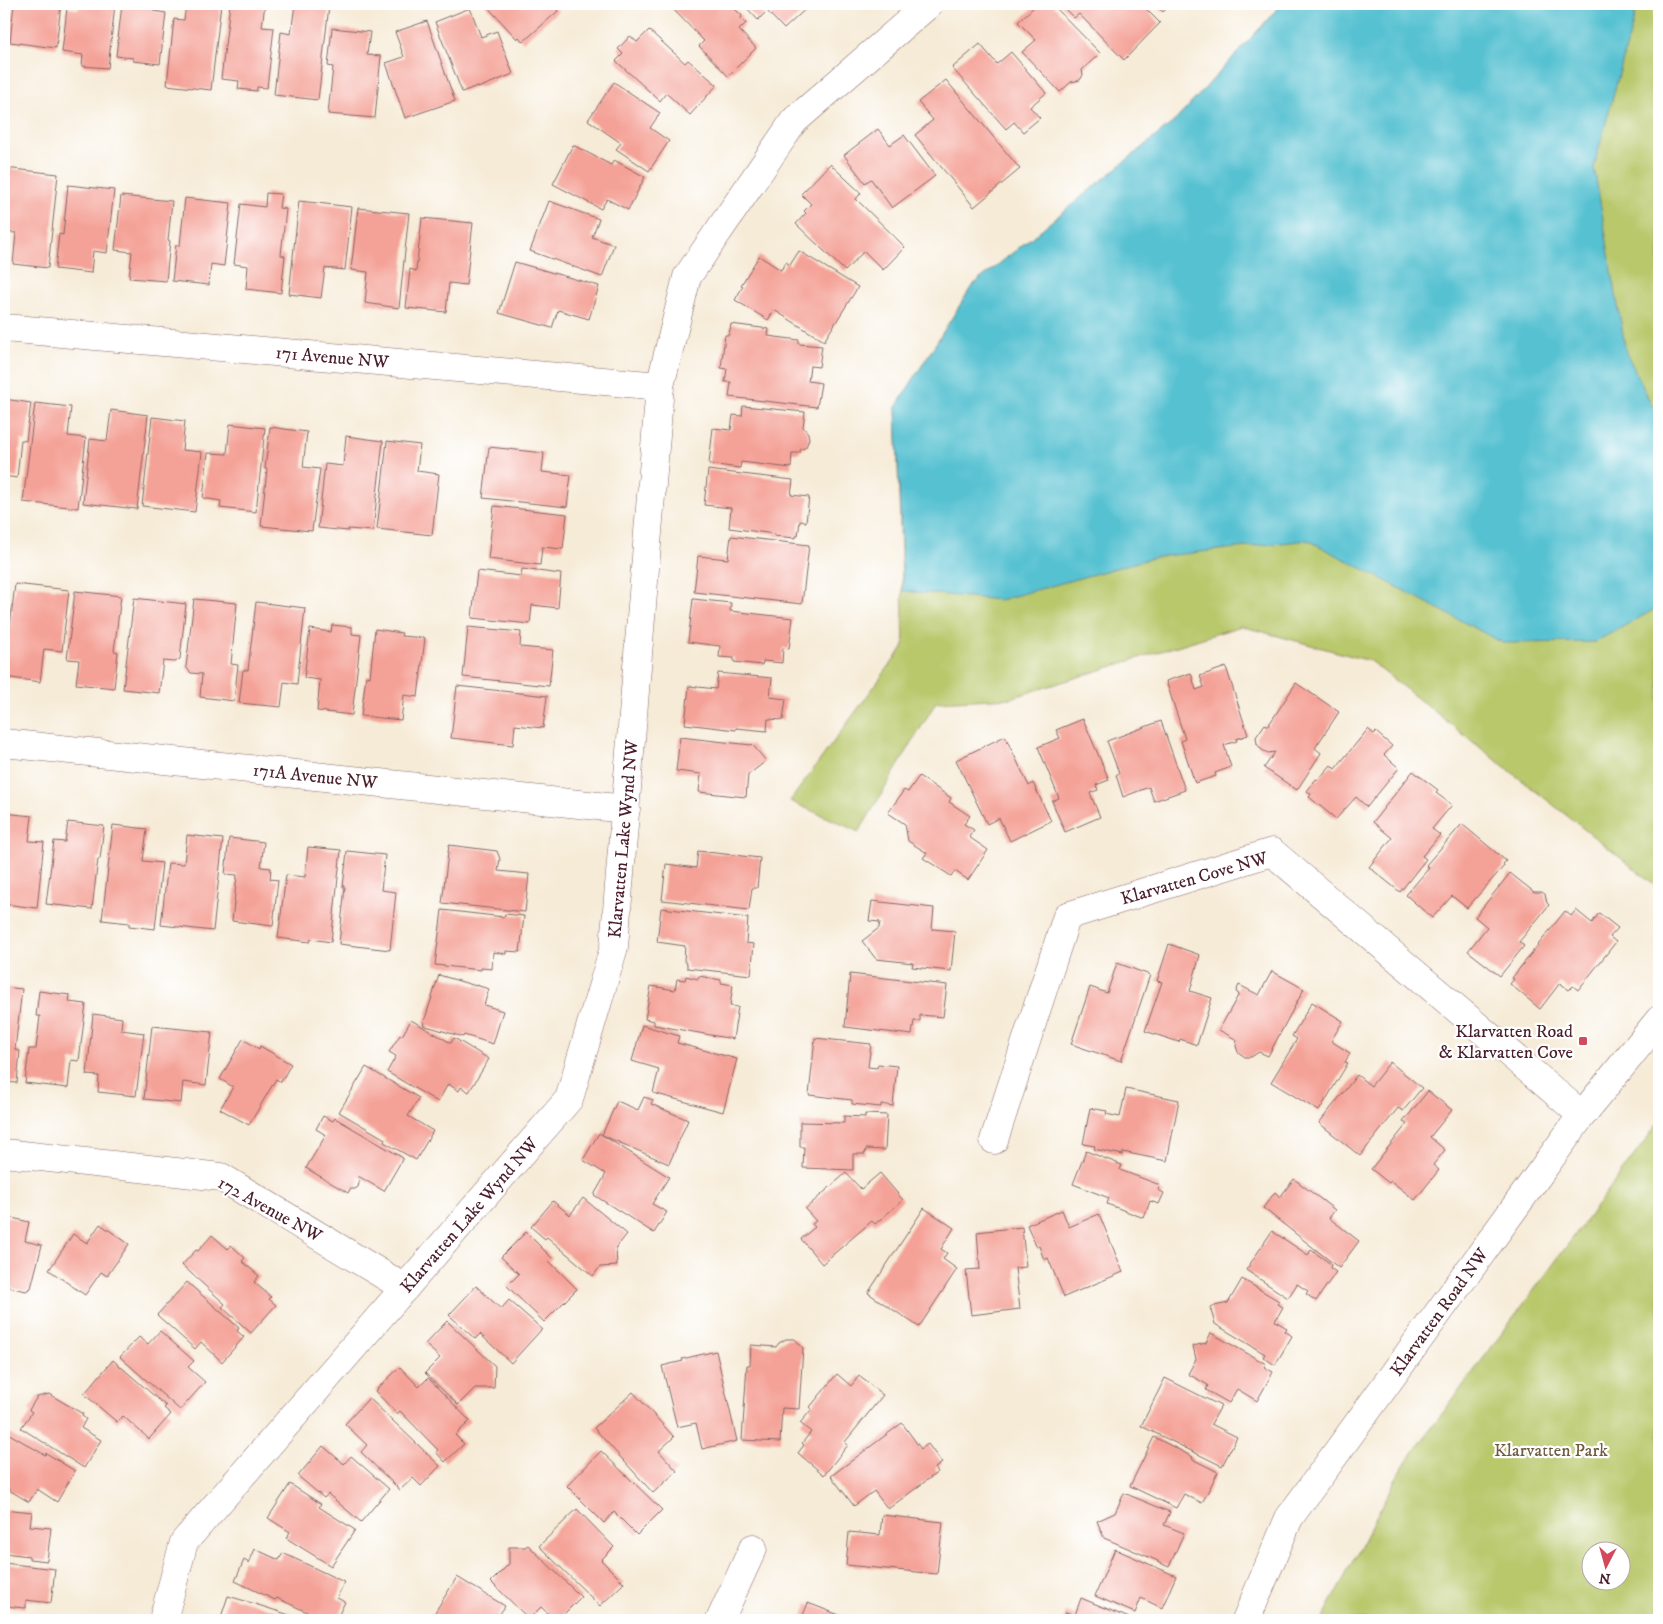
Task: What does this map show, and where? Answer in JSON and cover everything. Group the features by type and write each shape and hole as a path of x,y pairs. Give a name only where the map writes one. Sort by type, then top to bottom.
{"street":[{"name":"Klarvatten Lake Wynd NW","path":"163,1620 184,1542 569,1100 614,947 660,386 687,277 794,121 929,4"},
{"name":"171 Avenue NW","path":"4,328 660,386"},
{"name":"171A Avenue NW","path":"4,743 626,809"},
{"name":"Klarvatten Cove NW","path":"994,1140 1067,916 1272,852 1582,1115"},
{"name":"Klarvatten Road NW","path":"1246,1620 1289,1518 1582,1115 1659,1020"},
{"name":"172 Avenue NW","path":"4,1153 221,1177 405,1288"},
{"path":"720,1620 753,1548"}],"green space":[{"path":"1282,4 1659,4 1659,888 1370,661 1241,626 1011,698 936,702 859,832 790,801 904,646 896,407 972,286 1176,120"},
{"name":"Klarvatten Park","path":"1659,1122 1659,1620 1322,1620 1401,1469"}],"water":[{"path":"1282,4 1638,4 1594,167 1626,352 1659,420 1659,607 1595,642 1503,643 1308,540 1156,557 1000,600 903,591 896,407 972,286 1176,120"}],"building":[{"path":"4,4 8,4 5,28 4,28"},
{"path":"14,4 61,4 56,48 10,42"},
{"path":"79,4 115,4 108,68 82,66 83,55 62,52 67,8 79,9"},
{"path":"122,4 155,4 154,11 166,13 160,64 133,61 133,58 116,56"},
{"path":"186,4 221,4 211,90 167,85 174,19 184,20"},
{"path":"230,4 265,4 262,27 274,28 267,88 257,87 257,91 238,89 239,81 221,79"},
{"path":"295,4 329,6 318,100 274,95 281,32 291,34"},
{"path":"485,4 552,4 558,11 523,42 519,37 517,39"},
{"path":"668,4 730,4 746,23 739,30 756,48 728,76 699,46 704,41"},
{"path":"743,4 811,4 784,29 767,11 758,20"},
{"path":"1037,4 1052,4 1100,53 1082,70 1083,75 1080,80 1071,82 1060,92 1022,52 1036,40 1018,22"},
{"path":"1060,4 1141,4 1160,23 1124,60 1079,14 1074,18"},
{"path":"1155,4 1171,4 1163,12"},
{"path":"470,8 481,37 497,31 513,74 478,88 477,86 462,92 435,22"},
{"path":"427,21 455,101 405,118 386,63 404,57 395,32"},
{"path":"332,28 370,32 367,55 381,56 375,118 328,114 333,67 328,66"},
{"path":"649,30 685,63 688,60 717,85 690,115 666,93 660,101 616,61 623,54 618,49 630,36 637,42"},
{"path":"980,44 997,64 1011,52 1046,93 1030,107 1040,118 1023,132 1014,122 1006,129 952,68"},
{"path":"946,80 1020,169 974,207 915,135 933,120 918,102"},
{"path":"614,82 660,113 650,128 669,141 649,171 616,149 621,143 588,120"},
{"path":"878,129 890,145 904,135 935,176 892,208 871,179 865,183 844,155"},
{"path":"573,145 611,165 614,160 645,177 628,210 607,199 601,209 553,184"},
{"path":"830,164 861,193 856,199 905,247 883,270 864,251 845,271 796,224 811,204 801,194"},
{"path":"5,168 58,174 48,268 13,264 16,233 4,232"},
{"path":"68,185 114,190 107,253 93,251 91,273 55,269 59,234 63,235"},
{"path":"266,193 281,194 279,208 286,209 281,255 285,256 281,293 246,289 248,266 234,264 241,204 265,207"},
{"path":"121,196 172,201 166,281 129,278 132,252 115,250"},
{"path":"185,198 231,203 224,266 211,264 209,285 172,281 176,245 180,245"},
{"path":"299,201 352,207 345,270 325,268 321,298 289,294"},
{"path":"549,201 599,219 592,237 614,245 602,277 530,251"},
{"path":"358,208 409,213 399,308 365,303 368,272 351,270"},
{"path":"422,218 473,223 466,285 449,283 446,312 406,308 410,269 416,271"},
{"path":"799,251 858,287 824,341 774,310 768,320 735,300 743,286 741,285 759,256 781,270 786,262 790,265"},
{"path":"515,262 599,286 589,319 558,310 552,328 499,313"},
{"path":"731,324 769,329 768,336 799,340 799,344 822,346 819,367 810,366 808,381 821,383 817,407 729,397 731,382 725,382 727,369 721,368 725,335 729,335"},
{"path":"4,399 31,403 26,441 21,440 17,478 4,476"},
{"path":"35,403 71,407 68,436 86,438 78,508 23,502"},
{"path":"743,406 805,412 803,427 808,433 809,439 806,447 800,450 800,453 792,453 791,468 741,462 740,468 709,464 713,428 731,430 733,415 742,416"},
{"path":"111,410 148,415 137,509 83,503 90,439 107,441"},
{"path":"152,417 185,421 182,450 202,452 195,512 142,506"},
{"path":"230,424 265,428 256,512 220,508 221,501 203,498 208,453 227,454"},
{"path":"270,427 307,432 303,467 320,469 312,531 261,526"},
{"path":"346,436 383,441 373,531 318,528 325,464 343,466"},
{"path":"387,441 420,445 417,471 439,474 432,535 377,529"},
{"path":"489,447 544,453 542,472 571,475 567,507 483,498"},
{"path":"708,470 793,480 791,495 809,497 806,522 800,521 798,536 796,538 774,536 775,534 729,528 731,508 704,505"},
{"path":"494,506 567,514 563,549 542,547 540,565 488,559"},
{"path":"731,536 809,545 802,604 694,592 698,556 728,559"},
{"path":"522,569 561,574 558,608 532,605 530,624 472,618 477,571 521,576"},
{"path":"15,584 69,590 62,651 44,649 40,682 4,677"},
{"path":"75,591 121,596 114,651 118,652 114,688 76,684 79,660 67,659"},
{"path":"134,598 186,604 180,659 175,662 163,661 159,693 123,689"},
{"path":"194,599 237,603 231,664 238,665 234,701 200,697 202,674 191,673 186,667"},
{"path":"693,599 731,603 730,611 793,618 789,649 783,648 782,663 763,661 762,665 734,662 734,658 719,657 720,646 688,642"},
{"path":"256,602 305,608 297,684 284,682 281,707 239,703 243,670 248,670"},
{"path":"332,625 352,627 352,634 361,635 352,715 317,711 320,680 304,678 310,629 331,632"},
{"path":"468,627 521,632 520,647 553,650 549,686 463,677"},
{"path":"375,629 402,633 401,636 425,638 418,697 404,695 401,720 361,716 366,676 370,677"},
{"path":"1226,667 1248,735 1224,745 1231,767 1215,773 1216,776 1195,783 1181,741 1185,739 1166,681 1191,673 1196,690 1204,687 1200,676"},
{"path":"718,673 772,678 770,697 786,699 783,720 768,719 767,731 736,728 736,730 685,724 689,686 716,689"},
{"path":"1296,683 1339,712 1315,748 1321,753 1297,790 1264,768 1275,752 1268,753 1262,750 1257,744 1256,737 1265,724 1268,726"},
{"path":"457,686 547,696 543,728 515,725 513,745 451,738"},
{"path":"1083,719 1109,780 1096,785 1098,790 1090,793 1100,817 1065,832 1052,801 1059,798 1038,747 1060,738 1056,730"},
{"path":"1161,721 1185,790 1154,801 1149,787 1123,797 1116,775 1119,773 1107,741"},
{"path":"1368,729 1374,734 1376,732 1392,746 1384,755 1399,768 1367,807 1356,797 1336,819 1309,797 1311,794 1307,791 1316,779 1318,780 1331,765 1335,769"},
{"path":"1005,736 1029,786 1033,783 1051,821 1010,841 999,818 987,824 956,760"},
{"path":"680,737 752,744 766,761 748,775 746,797 699,792 701,774 676,771"},
{"path":"1413,771 1438,790 1436,793 1452,805 1432,829 1440,835 1422,856 1426,859 1400,892 1369,867 1392,838 1373,822"},
{"path":"919,776 951,798 949,802 970,816 964,824 974,830 969,837 988,850 968,880 955,871 951,876 923,858 927,853 908,841 905,824 888,813 904,790 908,792"},
{"path":"4,813 32,816 29,841 44,842 37,908 4,904"},
{"path":"68,822 104,826 92,909 46,904 54,841 65,842"},
{"path":"1462,824 1506,861 1503,864 1504,866 1467,908 1452,896 1432,918 1406,895 1429,868 1426,865"},
{"path":"113,825 147,829 143,861 162,863 155,929 129,926 129,923 102,920"},
{"path":"187,835 223,839 213,931 161,925 168,863 184,864"},
{"path":"229,838 264,842 261,867 271,868 270,879 278,880 273,926 232,921 237,875 225,874"},
{"path":"449,845 497,851 500,859 498,871 529,874 525,912 442,903"},
{"path":"308,847 341,850 331,942 311,939 310,942 278,938 286,875 305,877"},
{"path":"347,851 385,855 381,890 396,892 390,950 339,944"},
{"path":"698,851 760,858 757,888 752,888 749,910 662,900 666,864 696,868"},
{"path":"1510,873 1534,892 1545,894 1549,905 1519,942 1524,946 1500,976 1468,951 1487,927 1475,917"},
{"path":"872,901 934,908 932,929 955,931 951,971 912,967 913,963 876,959 862,941 879,928 880,922 869,921"},
{"path":"661,908 748,918 746,943 754,944 751,975 687,968 684,960 685,946 657,942"},
{"path":"442,910 504,917 505,914 524,916 520,952 506,951 506,954 493,952 492,969 481,968 481,970 435,965"},
{"path":"1576,910 1592,923 1599,913 1618,928 1610,937 1616,942 1578,990 1573,986 1569,990 1560,983 1540,1009 1510,984 1514,979 1512,978 1565,911 1571,916"},
{"path":"1169,944 1200,955 1190,991 1212,998 1197,1045 1180,1039 1179,1042 1145,1031 1162,982 1157,981"},
{"path":"1117,963 1150,975 1121,1061 1071,1044 1090,987 1107,993"},
{"path":"1272,971 1304,989 1268,1056 1259,1052 1251,1057 1245,1057 1238,1052 1237,1040 1219,1030 1239,994 1236,992 1239,985 1259,995"},
{"path":"850,974 947,985 943,1017 920,1015 920,1021 914,1021 912,1035 845,1027"},
{"path":"439,975 489,989 484,1005 503,1011 493,1044 423,1025"},
{"path":"686,976 698,979 699,976 721,980 721,983 733,985 730,1006 738,1007 733,1039 654,1025 654,1021 645,1019 651,986 675,990 677,979 685,980"},
{"path":"4,987 22,989 15,1050 20,1051 17,1083 4,1082"},
{"path":"39,991 70,995 69,1002 86,1004 79,1061 71,1060 68,1088 25,1083 29,1049 36,1049 40,1016 36,1016"},
{"path":"1312,1002 1343,1021 1331,1041 1350,1053 1345,1062 1348,1063 1319,1111 1271,1082 1297,1039 1292,1036"},
{"path":"93,1014 122,1018 121,1030 144,1033 136,1096 98,1092 99,1076 87,1075"},
{"path":"411,1020 451,1043 454,1038 489,1059 469,1092 461,1087 459,1091 448,1084 438,1102 387,1072 396,1056 389,1052 400,1035 402,1036"},
{"path":"642,1025 679,1036 677,1043 737,1059 723,1112 653,1093 659,1069 632,1061"},
{"path":"152,1026 212,1032 206,1085 183,1082 181,1103 144,1099"},
{"path":"815,1038 871,1044 868,1067 877,1068 878,1064 897,1066 893,1106 881,1104 881,1107 852,1104 852,1100 809,1095"},
{"path":"243,1039 259,1049 260,1046 291,1064 281,1082 276,1079 249,1125 220,1109 233,1087 220,1079"},
{"path":"1390,1062 1422,1088 1403,1111 1398,1108 1360,1156 1319,1123 1357,1075 1371,1086"},
{"path":"366,1067 419,1098 408,1116 433,1131 416,1160 384,1142 385,1139 339,1112"},
{"path":"1126,1089 1179,1100 1167,1161 1123,1152 1123,1155 1094,1149 1095,1146 1083,1144 1090,1108 1107,1111 1106,1114 1120,1117"},
{"path":"1428,1091 1452,1110 1430,1137 1445,1150 1433,1165 1439,1170 1415,1200 1391,1181 1389,1183 1371,1169 1407,1124 1403,1122"},
{"path":"644,1097 653,1100 651,1104 688,1120 669,1164 602,1135 617,1101 638,1110"},
{"path":"865,1114 887,1115 885,1150 866,1149 865,1154 853,1154 853,1170 803,1168 804,1147 800,1147 800,1122 844,1123 844,1116 865,1117"},
{"path":"323,1116 333,1121 335,1118 403,1158 384,1191 358,1176 358,1187 350,1189 348,1193 306,1168 326,1135 316,1129"},
{"path":"599,1133 669,1177 652,1204 667,1212 654,1233 594,1195 606,1174 583,1160"},
{"path":"1086,1151 1122,1165 1120,1170 1160,1185 1158,1190 1164,1193 1159,1204 1150,1201 1144,1218 1107,1204 1109,1198 1073,1184"},
{"path":"846,1173 861,1189 880,1173 903,1200 875,1224 872,1221 822,1264 801,1239 815,1227 812,1224 816,1221 805,1209"},
{"path":"1294,1179 1335,1210 1329,1218 1359,1241 1339,1268 1263,1208 1275,1192 1280,1197"},
{"path":"583,1198 627,1234 616,1248 617,1266 600,1267 593,1276 547,1237 545,1239 531,1227 553,1201 570,1215"},
{"path":"924,1208 954,1228 941,1249 947,1253 943,1259 957,1269 919,1327 868,1293"},
{"path":"1062,1210 1069,1227 1099,1214 1123,1272 1064,1297 1048,1258 1044,1260 1039,1246 1036,1246 1027,1225"},
{"path":"4,1216 29,1222 25,1241 42,1245 31,1288 26,1291 4,1286"},
{"path":"100,1224 129,1244 107,1276 101,1272 85,1295 49,1270 73,1234 87,1243"},
{"path":"1022,1227 1026,1267 1015,1268 1020,1309 971,1315 966,1270 980,1269 977,1232"},
{"path":"1272,1231 1308,1255 1311,1250 1331,1264 1330,1268 1336,1272 1316,1301 1306,1294 1308,1291 1297,1284 1288,1298 1246,1270"},
{"path":"526,1232 552,1258 549,1261 577,1289 544,1322 507,1286 519,1274 501,1257"},
{"path":"212,1235 228,1249 231,1245 245,1258 242,1261 259,1276 254,1282 271,1297 269,1299 276,1305 251,1333 222,1307 225,1304 182,1265"},
{"path":"1242,1279 1279,1301 1277,1304 1283,1307 1275,1321 1287,1328 1285,1331 1292,1336 1275,1365 1263,1357 1265,1354 1215,1324 1210,1307 1228,1303"},
{"path":"187,1282 239,1328 237,1331 244,1337 222,1362 201,1342 195,1349 157,1315"},
{"path":"476,1286 501,1309 509,1300 542,1329 511,1363 480,1334 475,1339 449,1315"},
{"path":"447,1321 495,1366 494,1388 475,1388 458,1405 425,1373 440,1358 425,1344"},
{"path":"160,1331 194,1361 188,1367 205,1382 180,1410 120,1357 139,1337 148,1344"},
{"path":"1211,1333 1266,1364 1264,1367 1273,1372 1257,1401 1237,1389 1229,1403 1206,1390 1208,1385 1188,1374 1196,1359 1193,1346 1206,1343"},
{"path":"786,1339 795,1339 803,1348 799,1409 782,1408 780,1442 742,1440 747,1365 750,1365 751,1345 776,1347"},
{"path":"716,1351 737,1441 702,1449 696,1423 677,1427 662,1366"},
{"path":"113,1360 166,1406 164,1408 171,1414 149,1439 123,1416 117,1422 84,1394"},
{"path":"400,1367 419,1387 428,1378 470,1421 455,1435 464,1444 445,1462 436,1452 438,1450 400,1411 397,1414 375,1391"},
{"path":"837,1374 851,1386 859,1376 883,1395 845,1442 848,1445 824,1475 798,1453 804,1445 802,1443 811,1432 800,1423 812,1409 810,1407"},
{"path":"1165,1378 1221,1406 1211,1424 1237,1437 1222,1466 1141,1426"},
{"path":"633,1392 674,1437 659,1451 677,1471 653,1493 594,1428"},
{"path":"49,1394 83,1414 82,1416 86,1419 81,1428 101,1440 84,1468 21,1428 32,1412 29,1410 37,1397"},
{"path":"369,1398 440,1466 421,1486 413,1478 400,1490 361,1452 367,1445 345,1424"},
{"path":"902,1423 921,1449 928,1444 942,1463 935,1468 938,1472 888,1509 874,1491 854,1506 831,1476"},
{"path":"6,1432 75,1471 57,1502 37,1489 29,1502 4,1487 4,1435"},
{"path":"1154,1437 1218,1472 1202,1503 1184,1494 1176,1508 1130,1486"},
{"path":"323,1446 344,1464 351,1456 389,1489 361,1522 328,1494 324,1498 298,1476"},
{"path":"601,1451 662,1510 637,1535 614,1512 604,1523 567,1486"},
{"path":"290,1484 321,1504 319,1507 355,1530 331,1566 286,1538 290,1532 268,1518"},
{"path":"1124,1493 1170,1512 1164,1525 1184,1533 1169,1567 1104,1538 1097,1521 1115,1513"},
{"path":"4,1509 32,1512 30,1526 51,1528 47,1561 29,1559 29,1556 4,1553"},
{"path":"577,1509 614,1547 601,1560 624,1583 600,1606 539,1546"},
{"path":"882,1515 943,1522 937,1574 846,1565 849,1532 880,1535"},
{"path":"528,1545 581,1597 558,1620 555,1620 541,1607 529,1619 491,1582 509,1564 509,1547 525,1547"},
{"path":"255,1549 279,1560 283,1553 344,1582 337,1598 345,1602 336,1620 324,1620 235,1581 244,1560 249,1563"},
{"path":"1115,1549 1176,1576 1162,1608 1141,1598 1135,1613 1095,1596"},
{"path":"4,1563 55,1569 51,1603 26,1600 26,1608 4,1606"},
{"path":"457,1577 505,1606 496,1620 437,1620 432,1617"},
{"path":"228,1596 252,1603 305,1620 220,1620"},
{"path":"1081,1598 1134,1620 1063,1620 1066,1612 1075,1615"},
{"path":"808,1603 852,1620 801,1620"},
{"path":"4,1616 31,1619 31,1620 4,1620"}],"place":[{"name":"Klarvatten Road & Klarvatten Cove","path":"1583,1041"}]}
